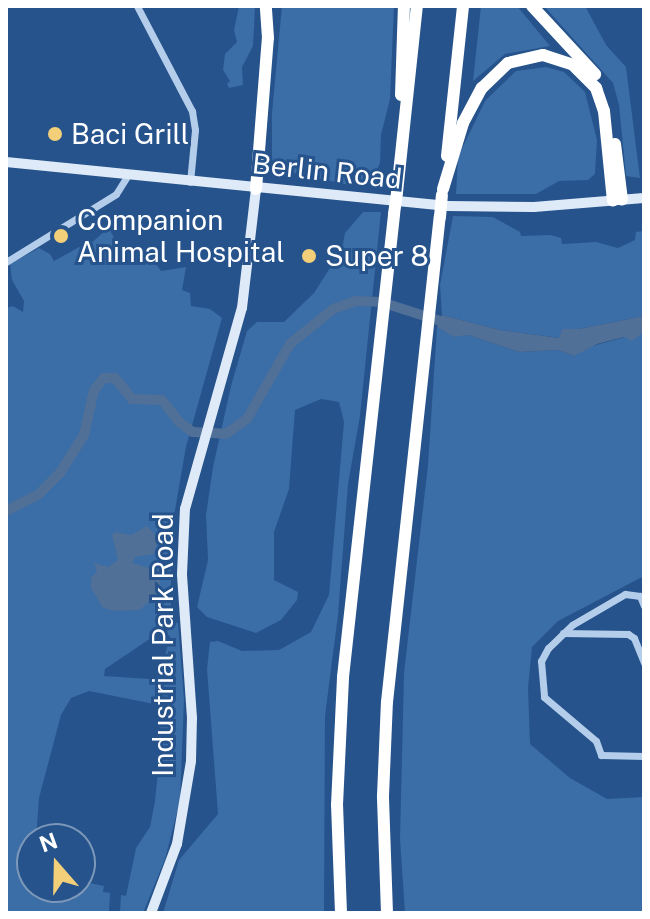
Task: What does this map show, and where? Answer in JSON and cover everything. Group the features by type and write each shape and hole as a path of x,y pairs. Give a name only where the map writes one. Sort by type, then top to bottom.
{"highway":[{"path":"266,6 268,38"},
{"path":"256,189 268,38 274,6"},
{"path":"402,144 404,6"},
{"path":"341,913 337,796 341,700 417,6"},
{"path":"387,913 383,819 386,713 463,6"},
{"path":"532,6 595,73 605,89 618,201"},
{"path":"443,192 463,123 485,84 515,60 543,55 573,65 596,88 604,111 618,201"}],"street":[{"path":"137,6 193,114 190,182"},
{"name":"Berlin Road","path":"6,162 462,207 644,198"},
{"path":"6,262 116,194 128,175"},
{"name":"Industrial Park Road","path":"151,913 177,844 189,782 192,718 182,547 185,509 245,295 256,189"},
{"path":"644,606 640,596 625,594 563,633 548,648 541,661 544,697 596,741 601,755 644,756"},
{"path":"563,633 628,634 634,638 644,663"}],"shaded area":[{"path":"239,6 255,6 253,46 242,67 243,85 229,88 227,84 230,81 223,70 225,54 237,42 234,30"},
{"path":"282,6 394,6 390,99 381,135 380,163 373,179 349,185 272,168 272,113"},
{"path":"481,6 517,6 550,46 505,54 473,81"},
{"path":"544,6 585,6 606,45 626,67 640,178 626,176 619,105 613,83"},
{"path":"546,67 564,72 585,92 597,140 595,174 588,180 559,181 536,194 456,194 458,157 485,101 516,71"},
{"path":"363,212 381,212 360,416 348,484 338,615 325,716 324,913 163,913 179,860 218,814 207,669 210,642 218,641 242,651 279,650 311,632 329,595 344,422 339,402 321,399 295,410 289,489 274,532 274,580 298,592 297,600 281,620 256,633 207,617 197,607 208,560 206,515 213,467 231,386 247,331 257,322 284,322 314,293 342,249 345,233"},
{"path":"453,216 493,217 520,232 521,236 551,235 561,238 562,244 596,242 618,248 635,240 636,232 644,231 644,316 579,329 562,329 560,338 500,330 442,315 440,285"},
{"path":"109,227 120,251 142,254 155,245 160,251 150,256 161,271 186,267 182,290 190,293 191,306 210,309 222,318 186,447 171,533 171,623 178,623 184,700 180,801 165,859 143,913 120,913 121,895 126,896 136,848 150,827 155,801 161,741 159,705 89,691 71,698 61,715 39,798 37,823 16,823 16,903 96,903 96,884 104,886 103,892 110,893 109,913 6,913 6,308 13,306 23,312 24,301 12,280 10,264 39,248 50,254 54,261 83,245 87,247","holes":["160,632 170,636 160,675 150,679 104,676 105,669"]},
{"path":"442,315 500,330 559,338 562,329 579,329 644,316 644,332 632,341 624,337 597,344 574,356 558,350 519,352 468,335 454,337 437,327"},
{"path":"437,327 454,336 468,335 519,352 558,350 574,356 585,348 644,332 644,576 558,621 532,647 528,688 530,744 570,778 607,799 644,797 644,913 405,913 400,839 404,673 428,465"},
{"path":"147,526 158,538 154,554 135,557 132,563 160,571 160,590 140,610 103,608 91,588 91,578 97,571 94,563 108,567 118,560 112,535 115,532 131,535"}],"waterway":[{"path":"6,511 39,494 60,473 84,435 94,390 104,378 115,378 132,399 162,400 179,422 193,432 226,434 247,419 290,344 333,309 356,301 381,302 450,324"}],"place":[{"name":"Baci Grill","path":"55,134"},
{"name":"Companion Animal Hospital","path":"61,236"},
{"name":"Super 8","path":"309,256"}]}
